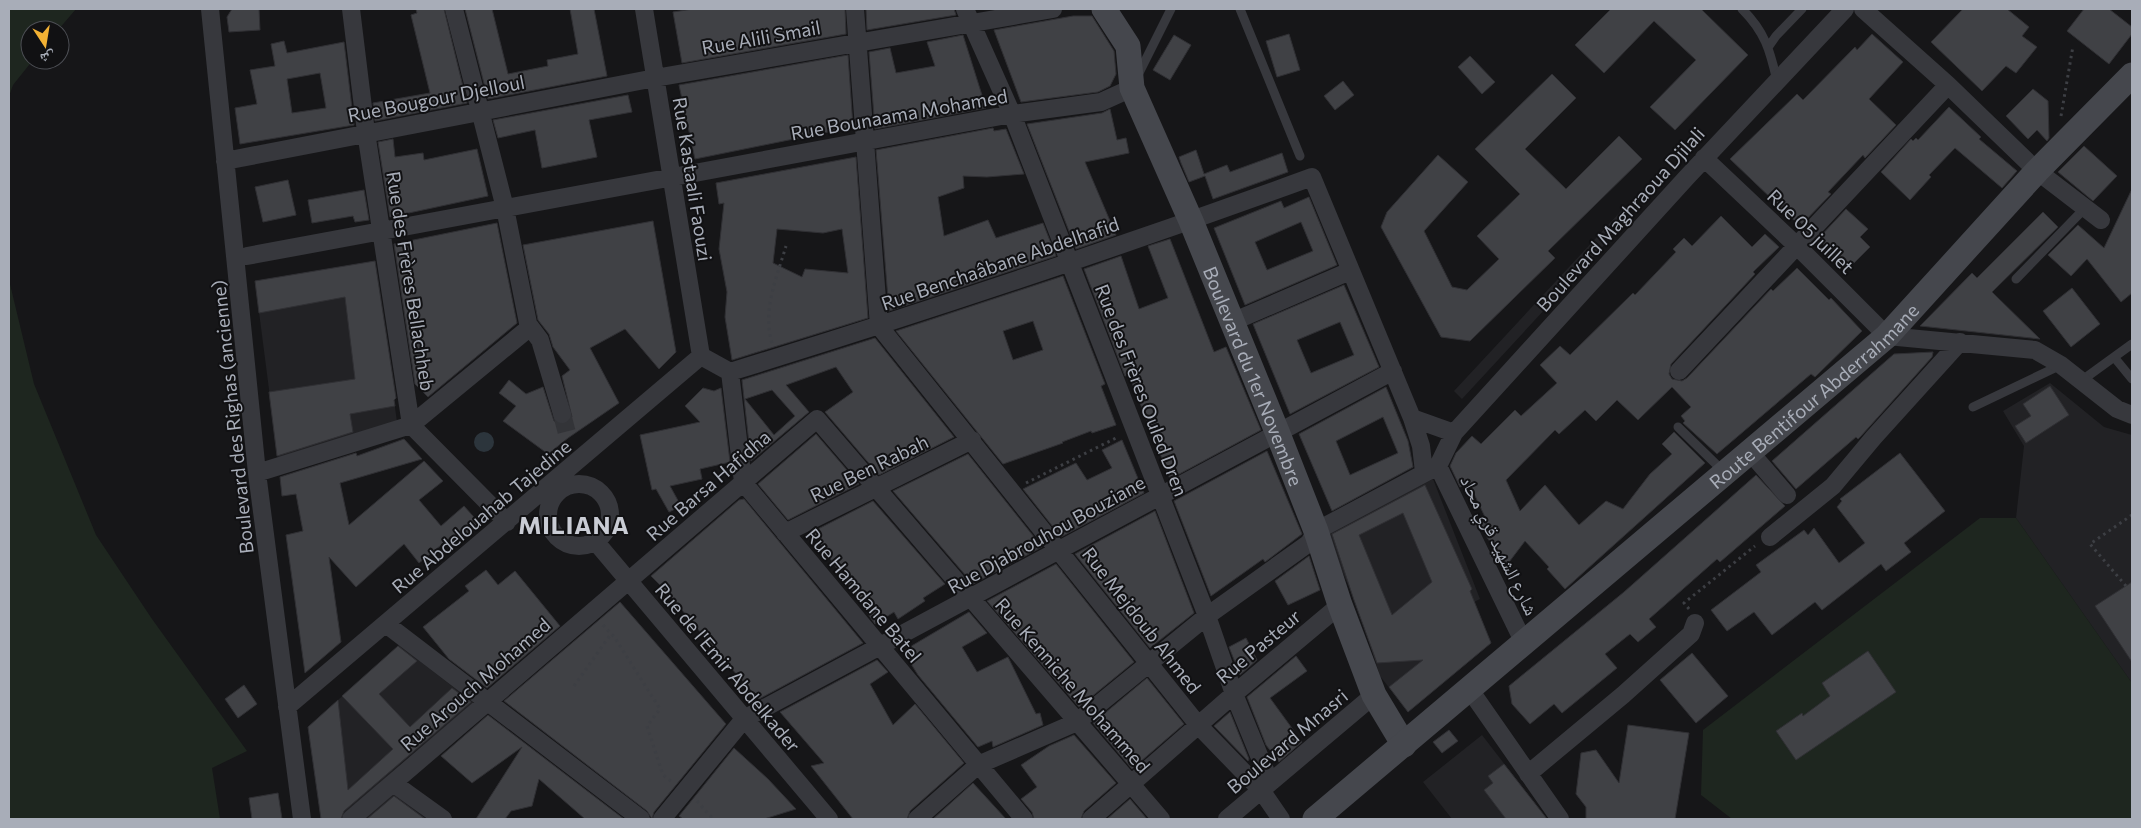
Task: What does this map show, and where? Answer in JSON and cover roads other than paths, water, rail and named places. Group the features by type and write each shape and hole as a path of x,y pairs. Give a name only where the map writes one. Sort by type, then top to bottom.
{"main road":[{"name":"Boulevard du 1er Novembre","path":"1104,9 1128,46 1132,88 1191,221 1278,434 1316,531 1340,605 1374,695 1404,745"},
{"name":"Route Bentifour Abderrahmane","path":"1314,819 1470,690 1886,336 2038,171 2132,75"}],"street":[{"name":"Boulevard des Righas (ancienne)","path":"210,9 257,473 302,819"},
{"name":"Rue des Frères Bellachheb","path":"350,9 366,132 412,425"},
{"path":"454,9 505,208 529,326 540,340 562,414"},
{"name":"Rue Kastaali Faouzi","path":"644,9 701,356"},
{"path":"855,9 879,326"},
{"name":"Rue Alili Smail","path":"655,78 857,42 967,16 1053,9"},
{"name":"Boulevard Maghraoua Djilali","path":"1431,469 1454,433 1704,158 1845,9"},
{"path":"1863,9 1948,85 2038,171 2101,220"},
{"name":"Rue des Frères Ouled Dren","path":"967,16 1012,114 1207,616 1234,694 1264,770 1261,790"},
{"name":"Rue Bougour Djelloul","path":"224,161 479,110 655,78"},
{"path":"1679,371 1948,85"},
{"name":"Rue Bounaama Mohamed","path":"247,256 1012,114 1101,102 1132,88"},
{"name":"Rue 05 juillet","path":"1704,158 1797,246 1886,336"},
{"name":"Rue Benchaâbane Abdelhafid","path":"730,372 879,326 1191,221 1312,177"},
{"name":"شارع الشهيد قري محاد","path":"1312,177 1412,418 1431,469 1524,643"},
{"path":"1232,322 1350,271"},
{"path":"257,473 412,425 529,326"},
{"name":"Rue Mejdoub Ahmed","path":"879,326 1199,726 1261,790 1281,819"},
{"path":"1886,336 2035,350 2061,365 2117,409 2132,415"},
{"path":"1770,537 1833,486 1874,437 1960,342"},
{"path":"701,356 730,372 743,482"},
{"name":"Rue Abdelouahab Tajedine","path":"287,707 507,522 553,488 701,356"},
{"name":"Rue Djabrouhou Bouziane","path":"744,719 880,648 1059,549 1393,372"},
{"path":"1412,418 1454,433"},
{"name":"Rue Barsa Hafidha","path":"627,582 817,419"},
{"name":"Rue Kenniche Mohammed","path":"817,419 1161,819"},
{"path":"412,425 507,522"},
{"name":"Rue Ben Rabah","path":"785,533 972,440"},
{"path":"1750,452 1787,495"},
{"path":"917,819 978,765 1077,722 1207,616 1309,543 1316,531 1431,469"},
{"name":"Rue Hamdane Batel","path":"743,482 1024,819"},
{"path":"586,485 596,489 608,505 609,520 603,535 584,546 573,546 563,542 554,534 549,524 548,513 553,488 586,485"},
{"name":"Rue de l'Emir Abdelkader","path":"595,541 627,582 829,819"},
{"name":"Rue Arouch Mohamed","path":"351,819 627,582"},
{"name":"Rue Pasteur","path":"1091,819 1234,694 1340,605"},
{"path":"1528,774 1691,634 1695,623"},
{"path":"386,624 641,819"},
{"path":"1470,690 1560,819"},
{"name":"Boulevard Mnasri","path":"1227,819 1374,695"},
{"path":"662,819 744,719"},
{"path":"393,783 442,819"}],"lane":[{"path":"1132,88 1172,9"},
{"path":"1240,9 1300,156"},
{"path":"1742,9 1750,17 1769,46 1777,81"},
{"path":"1769,46 1802,9"},
{"path":"2016,279 2085,208"},
{"path":"2081,381 2132,344"},
{"path":"2114,357 2132,379"},
{"path":"1972,406 2061,365"},
{"path":"1678,427 1725,473"}],"tunnel":[{"path":"562,414 568,437"}],"district":[{"name":"MILIANA","path":"574,524"}]}
